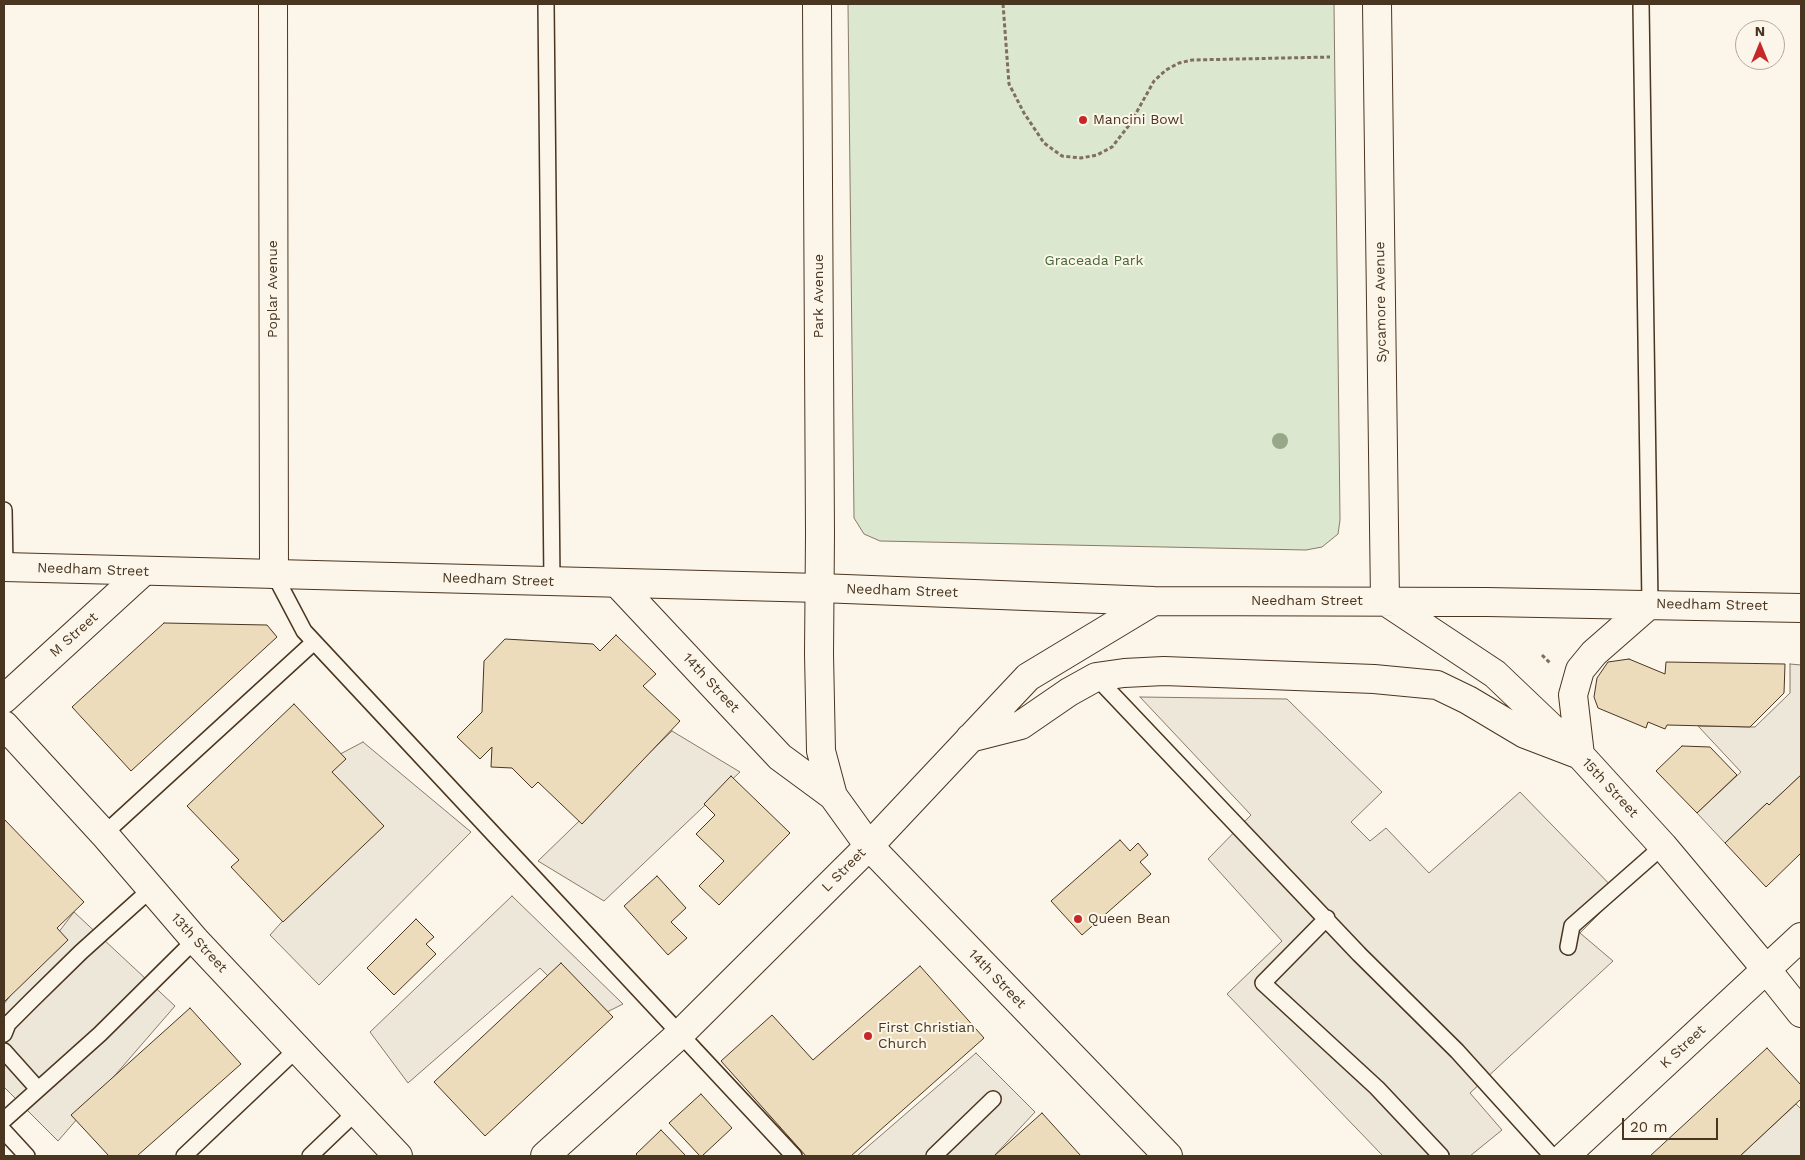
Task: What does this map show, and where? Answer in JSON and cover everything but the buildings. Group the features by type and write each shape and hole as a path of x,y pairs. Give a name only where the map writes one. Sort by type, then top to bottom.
{"main road":[{"name":"Poplar Avenue","path":"273,4 274,574"},
{"name":"Park Avenue","path":"817,4 820,588"},
{"name":"Sycamore Avenue","path":"1377,4 1385,601"},
{"name":"Needham Street","path":"4,567 820,588 1154,601 1385,601 1801,608"},
{"name":"M Street","path":"4,699 144,571"},
{"name":"14th Street","path":"617,583 780,757 833,796 868,846 1168,1156"},
{"name":"14th Street","path":"820,588 821,751 833,796"},
{"name":"L Street","path":"545,1156 679,1035 868,846 1028,677 1154,601"},
{"name":"15th Street","path":"1385,601 1495,674 1580,755 1663,846 1801,1013"},
{"path":"970,738 1022,725 1069,692 1096,677 1124,673 1164,671 1374,679 1437,685 1468,700 1525,734 1580,755 1573,695 1580,670 1594,653 1650,604"},
{"name":"13th Street","path":"4,725 104,834 196,940 398,1156"},
{"name":"K Street","path":"1565,1156 1801,937"}],"lane":[{"path":"546,4 552,582"},
{"path":"1641,4 1650,604"},
{"path":"4,510 4,567"},
{"path":"274,574 304,631 679,1035 794,1156"},
{"path":"104,834 314,642"},
{"path":"1096,677 1327,918 1359,954 1457,1051 1552,1156"},
{"path":"1568,947 1572,926 1663,846"},
{"path":"4,1034 8,1024 75,958 151,889"},
{"path":"1327,918 1263,983 1377,1088 1441,1156"},
{"path":"4,1120 100,1034 196,940"},
{"path":"184,1156 298,1048"},
{"path":"4,1051 38,1089"},
{"path":"934,1156 993,1099"},
{"path":"310,1156 357,1111"},
{"path":"4,1131 28,1156"}],"path":[{"path":"1003,4 1009,84 1024,113 1044,143 1062,156 1081,158 1097,156 1112,147 1130,124 1154,81 1166,70 1179,63 1192,60 1330,57"}],"green space":[{"name":"Graceada Park","path":"848,4 1334,4 1340,520 1338,534 1322,547 1306,550 880,541 864,534 854,518"}],"shaded area":[{"path":"1790,664 1801,665 1801,775 1769,805 1767,803 1725,843 1697,813 1741,772 1698,726 1755,727 1790,693"},
{"path":"1140,697 1287,699 1382,792 1351,822 1370,841 1386,828 1429,873 1520,792 1619,894 1580,933 1613,961 1470,1093 1502,1130 1470,1156 1383,1156 1227,994 1282,941 1208,859 1251,815"},
{"path":"672,731 740,772 604,901 538,861"},
{"path":"363,742 471,832 319,985 270,935 366,829 308,771"},
{"path":"512,896 623,1004 591,1020 540,968 408,1083 370,1032"},
{"path":"74,912 175,1006 58,1141 4,1087 4,1004"},
{"path":"976,1053 1035,1112 994,1156 857,1156"},
{"path":"1796,1104 1801,1109 1801,1156 1740,1156"}],"place":[{"name":"Mancini Bowl","path":"1083,120"},
{"name":"Queen Bean","path":"1078,919"},
{"name":"First Christian Church","path":"868,1036"}]}
